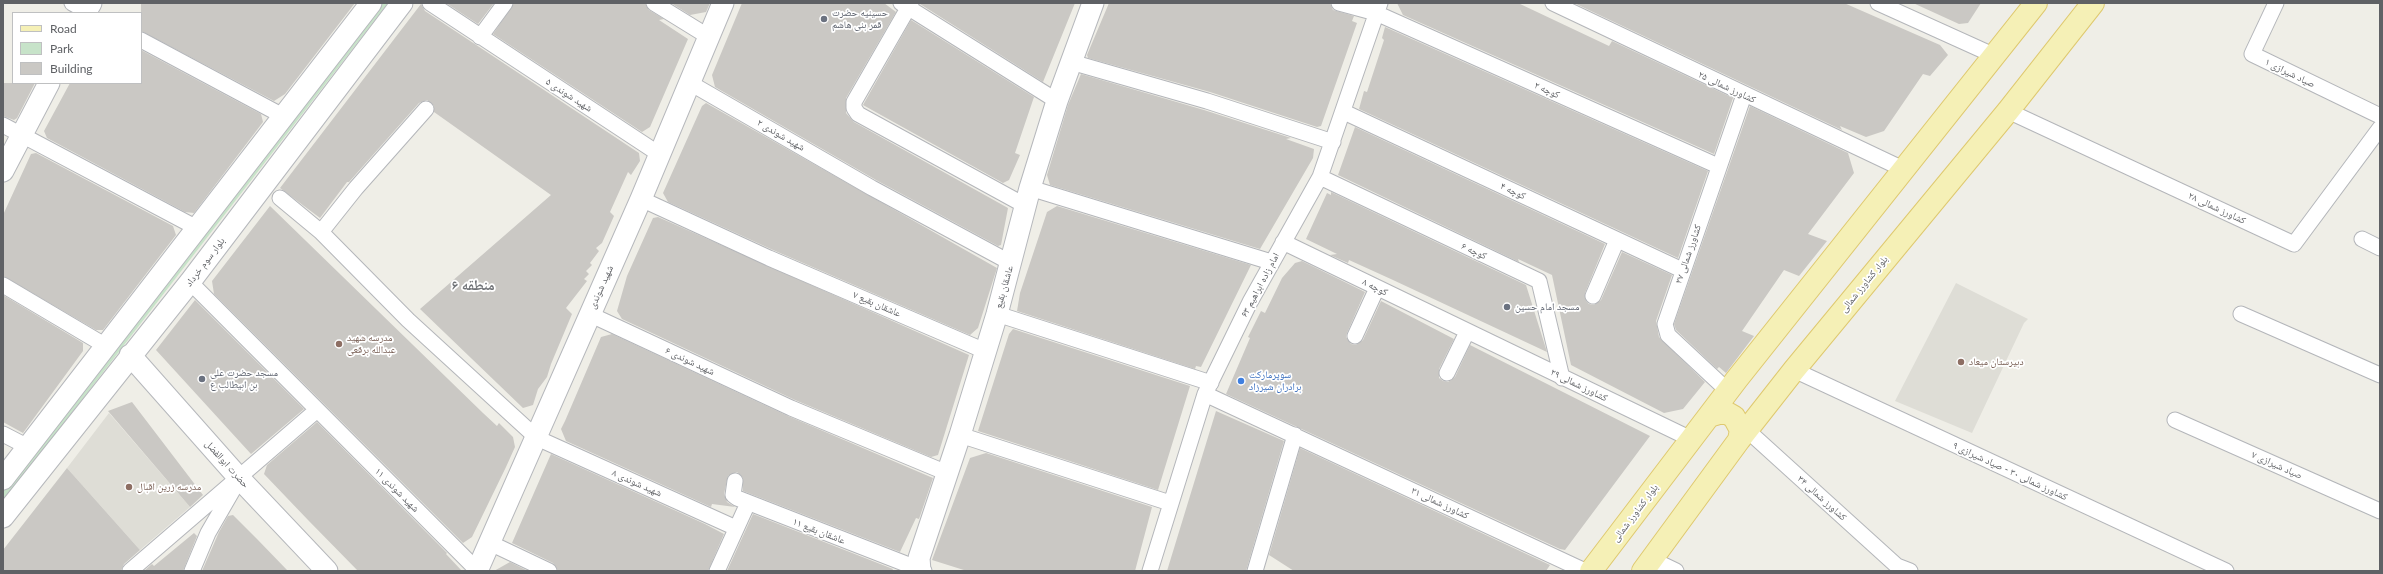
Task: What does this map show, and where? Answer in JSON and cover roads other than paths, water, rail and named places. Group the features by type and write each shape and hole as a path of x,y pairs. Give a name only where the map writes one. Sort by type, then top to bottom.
{"main road":[{"name":"بلوار کشاورز شمالی","path":"1647,565 1743,435 1794,370 2008,111 2093,3"},
{"name":"بلوار کشاورز شمالی","path":"1591,571 1728,391 2031,8"},
{"path":"1709,416 1726,413 1734,417 1743,435"}],"street":[{"path":"3,479 371,3"},
{"name":"بلوار سوم خرداد","path":"3,517 190,282 402,3"},
{"name":"شهید شوندی ۵","path":"430,3 659,154"},
{"path":"480,37 505,3"},
{"path":"654,3 709,37"},
{"name":"شهید شوندی","path":"477,571 537,438 589,314 641,199 723,3"},
{"name":"عاشقان بقیع","path":"921,571 919,558 960,435 997,314 1028,197 1057,101 1093,3"},
{"name":"کوچه ۲","path":"1339,3 1378,8 1718,166"},
{"name":"کشاورز شمالی ۲۵","path":"1553,3 1744,95 1903,169"},
{"path":"1878,3 1994,55"},
{"name":"صیاد شیرازی ۱","path":"2276,3 2252,54 2380,116"},
{"path":"1057,101 907,5 854,102 854,108 858,114 1028,197 1117,216 1271,262"},
{"name":"امام زاده ابراهیم ۶۳","path":"1150,571 1170,502 1208,389 1271,262 1320,177 1344,112 1378,8"},
{"path":"142,41 283,116"},
{"path":"1071,62 1185,94 1333,142"},
{"name":"شهید شوندی ۲","path":"690,83 872,188 1011,263"},
{"path":"3,171 48,84"},
{"name":"کشاورز شمالی ۲۷","path":"1728,391 1665,331 1665,324 1682,270 1744,95"},
{"path":"320,232 356,188 426,109"},
{"name":"کشاورز شمالی ۲۸","path":"2008,111 2294,244 2380,128"},
{"name":"کوچه ۴","path":"1344,112 1682,270"},
{"path":"3,125 197,228"},
{"name":"کوچه ۶","path":"1320,177 1539,281 1562,378"},
{"name":"شهید شوندی ۸","path":"280,198 320,232 408,320 537,438 736,528"},
{"name":"عاشقان بقیع ۷","path":"641,199 769,258 985,350"},
{"path":"2362,239 2380,248"},
{"path":"1593,296 1617,240"},
{"name":"کوچه ۸","path":"1283,242 1467,332"},
{"name":"شهید شوندی ۱۱","path":"190,282 477,571"},
{"path":"3,285 106,346"},
{"path":"1355,336 1377,288"},
{"name":"شهید شوندی ۶","path":"589,314 791,408 947,472"},
{"name":"کشاورز شمالی ۳۱","path":"997,314 1094,346 1208,389 1295,436 1584,571"},
{"path":"2241,314 2380,375"},
{"path":"1447,373 1467,332"},
{"name":"کشاورز شمالی ۲۹","path":"1467,332 1691,439"},
{"name":"حضرت ابوالفضل","path":"130,356 239,478 327,571"},
{"name":"کشاورز شمالی ۳۰ - صیاد شیرازی ۹","path":"1794,370 2226,571"},
{"path":"130,571 317,410"},
{"name":"صیاد شیرازی ۷","path":"2175,420 2380,511"},
{"path":"3,434 28,447"},
{"path":"960,435 1170,502"},
{"name":"کشاورز شمالی ۳۴","path":"1743,435 1901,569"},
{"path":"1260,569 1295,436"},
{"path":"192,571 208,533 239,478"},
{"name":"عاشقان بقیع ۱۱","path":"735,482 733,495 748,503 921,571"},
{"path":"717,571 748,503"},
{"path":"194,517 208,533"},
{"path":"490,543 550,571"},
{"path":"1647,565 1676,571"}],"place":[{"name":"حسینیه حضرت قمر بنی هاشم","path":"824,19"},
{"name":"مسجد امام حسین","path":"1507,307"},
{"name":"مدرسه شهید عبدالله برقعی","path":"339,344"},
{"name":"دبیرستان میعاد","path":"1961,362"},
{"name":"مسجد حضرت علی بن ابیطالب ع","path":"202,379"},
{"name":"سوپرمارکت برادران شیرزاد","path":"1241,381"},
{"name":"مدرسه زرین اقبال","path":"129,487"}],"district":[{"name":"منطقه ۶","path":"473,285"}]}
